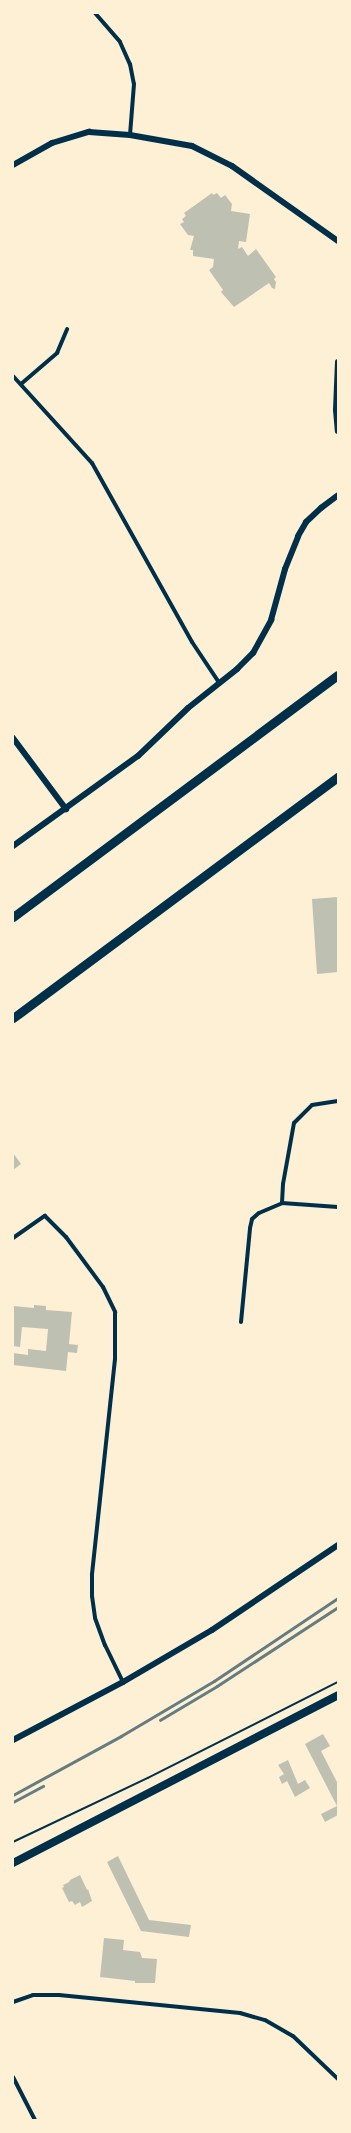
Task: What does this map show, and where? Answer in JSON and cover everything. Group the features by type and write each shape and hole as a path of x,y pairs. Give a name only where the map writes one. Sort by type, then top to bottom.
{"highway":[{"path":"13,917 338,675"},
{"path":"13,1018 338,777"}],"main road":[{"path":"13,1863 338,1695"}],"street":[{"path":"95,13 120,42 130,64 134,84 130,135"},
{"path":"13,165 52,143 89,132 130,135 192,146 232,166 338,241"},
{"path":"21,384 57,353 67,329"},
{"path":"338,362 336,410 338,431"},
{"path":"13,376 92,463 192,642 220,684"},
{"path":"13,846 138,756 188,708 220,684 253,653 271,620 292,550 306,522 320,508 338,495"},
{"path":"13,738 66,809"},
{"path":"282,1203 283,1184 294,1123 312,1105 338,1101"},
{"path":"241,1322 252,1219 259,1213 282,1203 338,1207"},
{"path":"13,1238 45,1216 66,1237 103,1287 115,1312 115,1359 92,1575 92,1596 95,1618 105,1645 123,1682"},
{"path":"13,1740 123,1682 212,1630 338,1545"},
{"path":"13,2002 33,1995 59,1995 240,2013 265,2020 293,2036 338,2079"},
{"path":"13,2077 35,2120"}],"path":[{"path":"13,1842 155,1774 338,1682"}],"building":[{"path":"212,193 213,195 217,193 221,198 225,195 232,204 231,211 250,214 246,242 239,241 238,249 242,247 248,256 256,249 276,277 274,279 276,282 275,289 272,288 269,283 234,307 221,292 223,290 209,270 213,267 214,259 193,256 193,250 190,250 194,236 188,235 180,224 184,222 182,219 186,216 184,213"},
{"path":"338,897 338,972 317,974 312,899"},
{"path":"13,1153 21,1164 13,1170"},
{"path":"34,1305 46,1306 46,1310 72,1312 69,1344 78,1345 77,1353 68,1352 66,1371 13,1365 13,1353 28,1355 28,1349 46,1351 48,1329 22,1327 20,1347 13,1346 13,1306 34,1308"},
{"path":"323,1734 330,1746 321,1751 338,1784 338,1815 325,1822 321,1814 337,1806 305,1744"},
{"path":"288,1760 298,1784 305,1780 310,1788 295,1797 287,1781 282,1784 279,1777 284,1774 278,1765"},
{"path":"118,1856 149,1920 191,1925 189,1937 141,1931 107,1862"},
{"path":"80,1875 87,1890 88,1889 92,1901 82,1907 80,1902 75,1905 72,1901 69,1902 62,1888 64,1887 63,1885"},
{"path":"104,1938 124,1940 123,1950 140,1952 142,1958 157,1959 155,1983 135,1983 135,1981 100,1977"}],"railway":[{"path":"13,1795 121,1736 214,1681 338,1598"},
{"path":"160,1720 217,1686 338,1607"},
{"path":"13,1802 43,1786"}]}
